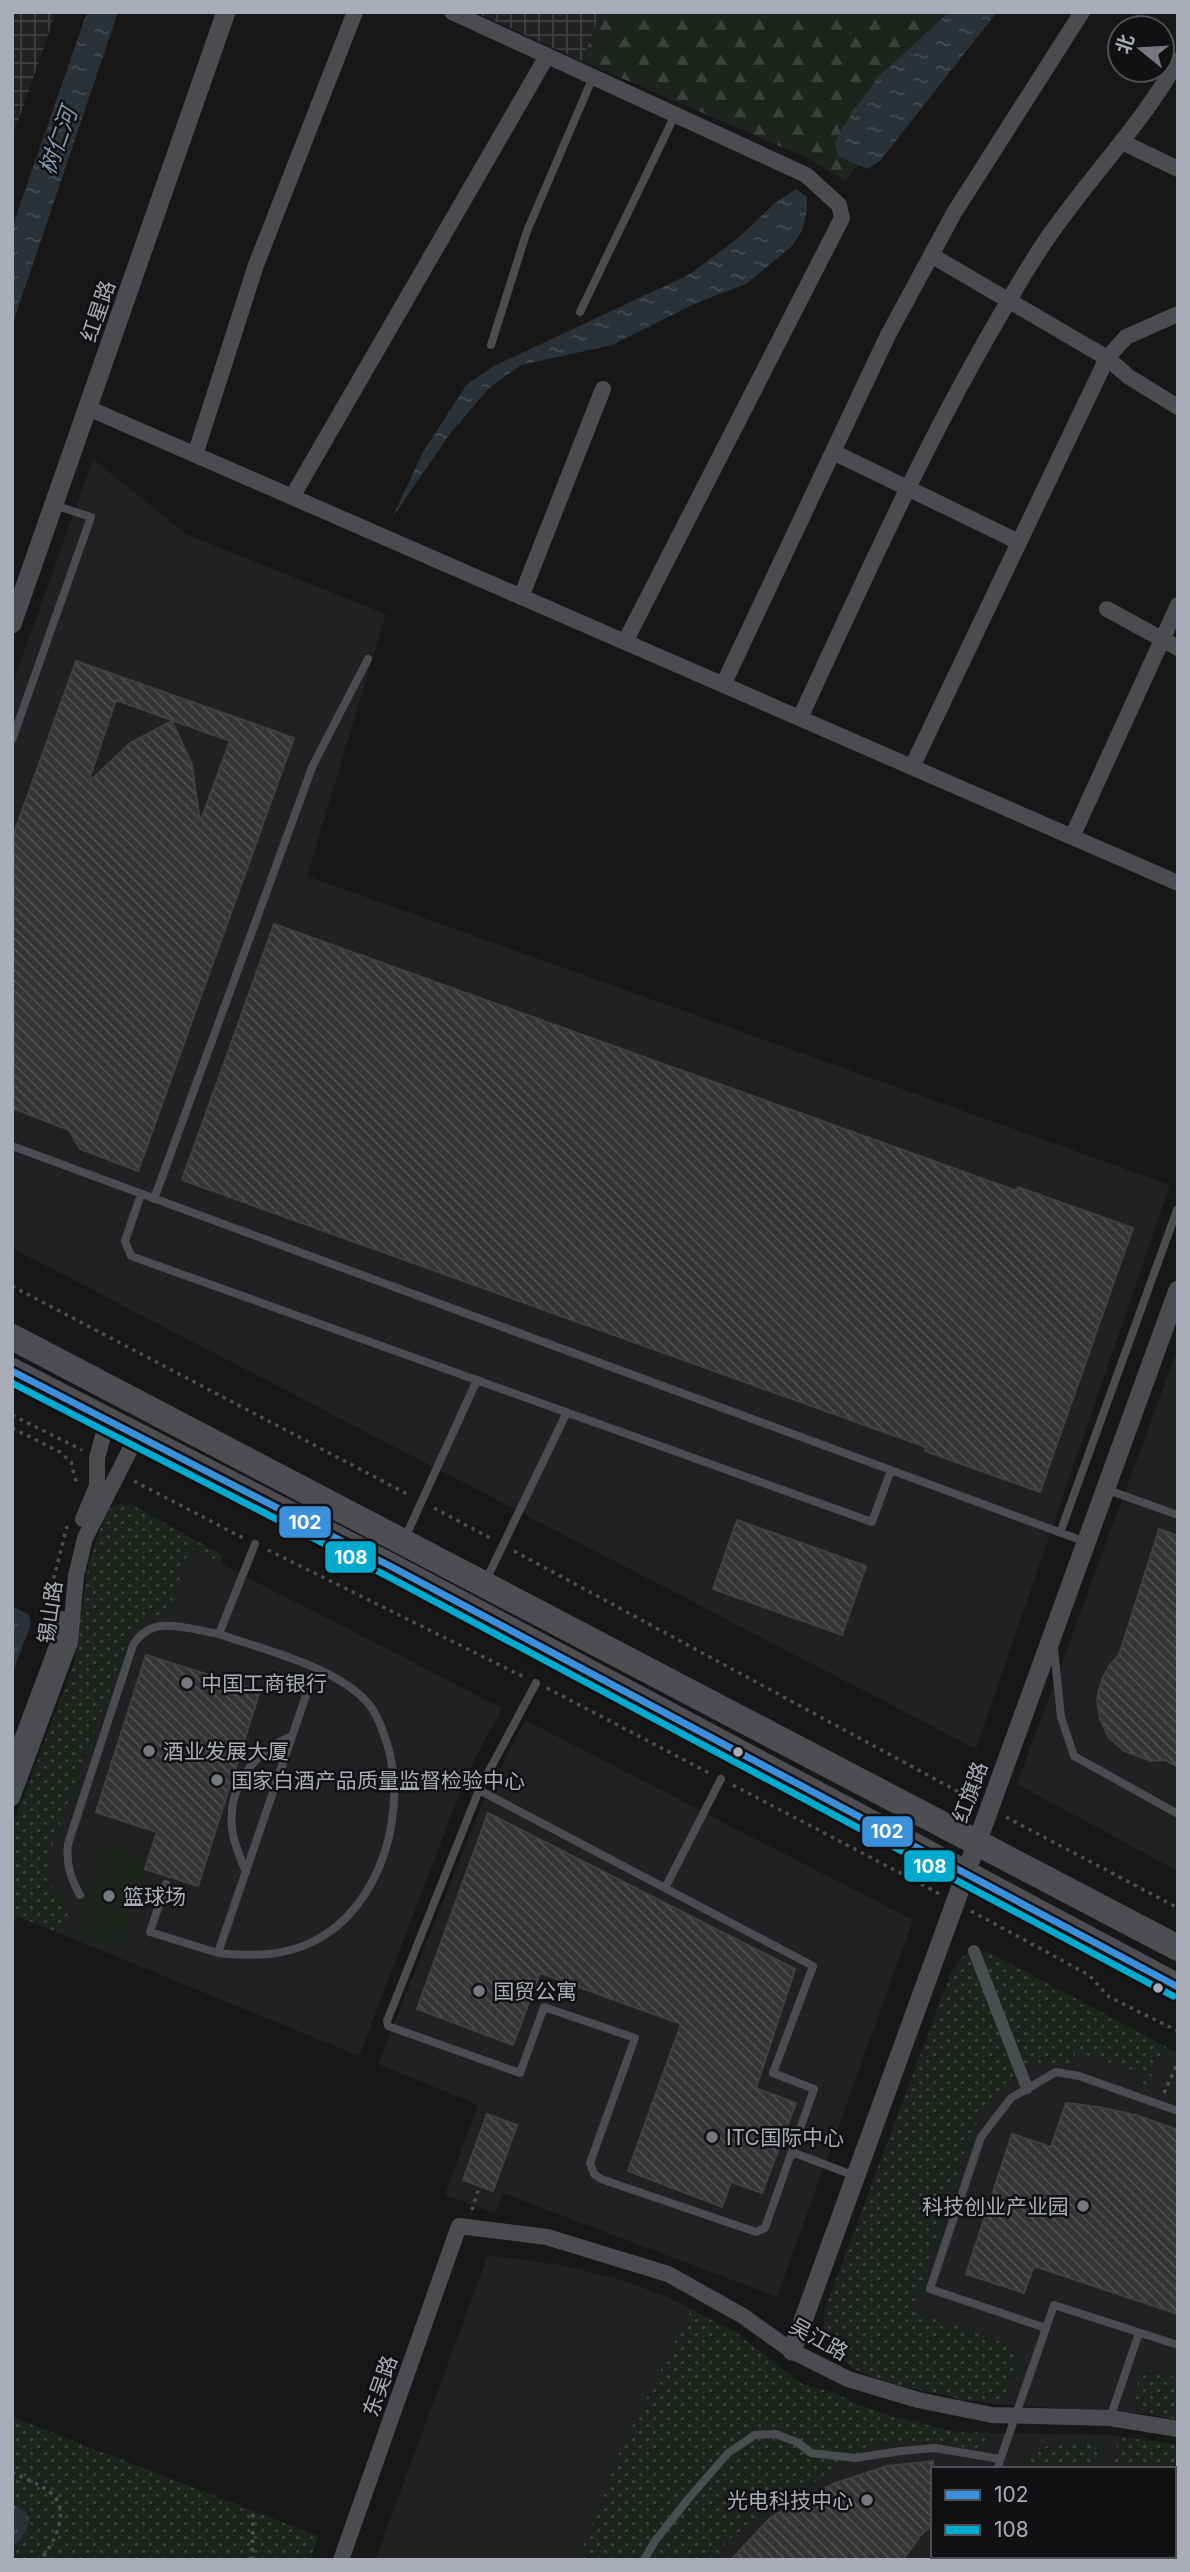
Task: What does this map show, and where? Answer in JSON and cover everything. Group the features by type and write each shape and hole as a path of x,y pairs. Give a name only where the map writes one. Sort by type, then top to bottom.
{"highway":[{"path":"12,1337 964,1874 1178,1987"},
{"path":"12,1371 137,1436 398,1554 484,1583 1178,1948"}],"street":[{"name":"红星路","path":"12,624 226,12"},
{"path":"195,455 256,264 355,12"},
{"path":"452,12 806,175 839,205 842,218 625,642"},
{"path":"723,685 888,335 954,213 1082,12"},
{"path":"292,497 547,56"},
{"path":"800,718 906,489 1008,301 1060,220 1122,142 1178,61"},
{"path":"1122,142 1178,169"},
{"path":"931,255 1107,358 1129,377 1178,407"},
{"path":"912,767 1107,358 1126,337 1178,314"},
{"path":"521,597 603,388"},
{"path":"88,408 1178,883"},
{"path":"833,452 1019,542"},
{"path":"1072,837 1178,605"},
{"path":"1107,609 1178,648"},
{"name":"红旗路","path":"792,2351 1178,1290"},
{"name":"锡山路","path":"12,1766 60,1638 67,1567 77,1532 97,1486 97,1458 107,1421"},
{"name":"锡山路","path":"12,1798 70,1642 76,1576 85,1538 137,1436"},
{"path":"974,1951 1027,2088"},
{"name":"吴江路","path":"463,2226 547,2237 668,2274 743,2316 792,2351 848,2379 918,2400 992,2415 1110,2418 1178,2429"},
{"name":"东吴路","path":"341,2560 463,2226"}],"lane":[{"path":"491,345 527,231 593,77"},
{"path":"580,312 675,115"},
{"path":"12,740 91,517 54,505"},
{"path":"154,1199 313,765 368,659"},
{"path":"12,1146 1086,1542"},
{"path":"141,1194 125,1241 131,1256 872,1522 891,1470"},
{"path":"1060,1533 1177,1210"},
{"path":"398,1554 477,1380"},
{"path":"484,1583 566,1412"},
{"path":"1105,1489 1178,1515"},
{"path":"219,1634 255,1544"},
{"path":"79,1895 69,1873 66,1859 68,1844 133,1645 140,1634 149,1628 167,1625 219,1634 315,1669 359,1695 377,1714 390,1749 393,1777 393,1816 386,1850 370,1884 348,1914 331,1930 311,1942 266,1955 218,1953 150,1932 166,1884"},
{"path":"1052,1633 1061,1717 1074,1756 1178,1814"},
{"path":"218,1953 315,1669"},
{"path":"478,1790 813,1966 773,2073 814,2089 765,2228 756,2232 600,2179 594,2174 590,2163 635,2038 544,2007 520,2073 388,2026 387,2021 478,1790 536,1682"},
{"path":"246,1872 233,1834 236,1796 249,1765 273,1743 292,1736"},
{"path":"665,1888 720,1779"},
{"path":"1046,2328 930,2289 981,2137 1011,2098 1056,2072 1079,2076 1178,2111"},
{"path":"792,2152 855,2176"},
{"path":"998,2467 1018,2415 1054,2305 1178,2345"},
{"path":"1110,2418 1139,2333"},
{"path":"644,2560 689,2498 728,2453 755,2435 775,2434 797,2442 811,2453 855,2458 935,2448 1000,2459"}],"path":[{"path":"12,1286 423,1502 1178,1908"},
{"path":"12,1415 97,1458"},
{"path":"12,1427 60,1452 71,1462 77,1483 76,1494"},
{"path":"117,1473 536,1682 955,1902 1089,1975 1109,1997 1178,2031"},
{"path":"52,1615 54,1577 70,1516"},
{"path":"1159,2104 1178,2062"},
{"path":"463,2226 479,2188"},
{"path":"12,2472 54,2495 61,2511 58,2529 40,2560"},
{"path":"252,2560 253,2514"}],"shaded area":[{"path":"12,12 56,12 12,139"},
{"path":"475,12 601,12 582,61"},
{"path":"93,459 186,534 386,614 307,876 1170,1185 976,1749 12,1248 12,686"},
{"path":"1178,1348 1178,1871 1017,1784"},
{"name":"酒业发展大厦","path":"161,1533 502,1708 468,1772 359,2056 17,1916"},
{"path":"525,1720 913,1920 777,2297 503,2193 495,2213 445,2195 478,2105 378,2064 482,1804"},
{"path":"986,1952 1178,2053 1178,2420 1149,2414 958,2399 853,2369 839,2356 824,2330 824,2312 951,1973 964,1955"},
{"path":"488,2255 560,2265 625,2281 670,2298 735,2332 802,2384 835,2393 895,2417 956,2432 1110,2435 1178,2445 1178,2560 375,2560"}],"green space":[{"path":"601,12 987,12 845,181 809,159 582,61"},
{"path":"123,1503 134,1506 224,1556 220,1563 190,1548 167,1616 144,1620 129,1638 47,1860 51,1886 68,1915 61,1934 17,1916 12,1928 12,1827 74,1663 88,1567 105,1512 112,1506"},
{"name":"篮球场","path":"101,1843 146,1857 117,1949 71,1935"},
{"path":"986,1952 1000,1958 1166,2047 1155,2063 1148,2091 1137,2087 1141,2073 1076,2052 1071,2064 1039,2063 1008,2081 993,2096 971,2134 912,2311 1011,2345 1016,2359 1014,2376 1006,2393 996,2404 898,2385 866,2375 841,2358 832,2346 826,2331 824,2312 951,1973 964,1955"},
{"path":"691,2310 735,2332 802,2384 835,2393 895,2417 956,2432 982,2433 987,2441 983,2448 977,2450 929,2441 876,2445 781,2502 726,2542 714,2560 578,2560 620,2451"},
{"path":"1143,2368 1178,2378 1178,2420 1149,2414 1137,2403 1135,2392"},
{"path":"12,2417 318,2536 310,2560 12,2560"},
{"path":"1110,2435 1178,2445 1178,2548 1176,2467 1111,2467 1118,2443"},
{"path":"1068,2442 1102,2443 1094,2467 1017,2467 1038,2450"},
{"path":"964,2558 1062,2558 1062,2560 962,2560"}],"water":[{"name":"树仁河","path":"87,12 118,12 12,326 12,228"},
{"path":"949,12 997,12 880,161 867,169 838,156 835,144 841,130 877,78"},
{"path":"796,189 807,197 802,231 792,246 746,284 696,303 612,345 521,365 489,388 449,435 392,518 422,454 466,385 494,366 690,274 737,239 775,203"},
{"path":"12,1606 29,1615 31,1624 12,1674"},
{"path":"12,2504 27,2513 30,2521 20,2541 12,2546"}],"building":[{"path":"76,661 294,738 138,1171 80,1149 69,1130 12,1108 12,839","holes":["116,700 230,741 200,822 192,765 172,721 130,743 88,783"]},
{"path":"274,924 1017,1191 1018,1187 1133,1228 1040,1492 925,1451 926,1447 182,1180"},
{"path":"737,1520 866,1566 842,1635 713,1589"},
{"path":"1159,1529 1178,1536 1178,1767 1165,1760 1151,1761 1124,1751 1109,1738 1100,1719 1097,1699 1102,1679 1119,1655"},
{"path":"146,1655 260,1691 198,1886 145,1869 157,1832 96,1812"},
{"path":"488,1813 795,1969 756,2088 796,2103 762,2193 731,2182 722,2207 628,2171 681,2024 540,1973 513,2045 417,2009"},
{"name":"科技创业产业园","path":"1066,2103 1136,2115 1178,2130 1178,2314 1034,2266 1024,2293 966,2274 1012,2134 1051,2147"},
{"path":"487,2114 517,2125 493,2191 463,2180"},
{"name":"光电科技中心","path":"933,2461 931,2526 903,2560 731,2560 771,2517 833,2484 887,2466"}],"transit line":[{"name":"102","path":"12,1371 392,1567 1178,1987"},
{"name":"108","path":"12,1383 387,1576 1173,1996"}],"place":[{"name":"中国工商银行","path":"187,1683"},
{"name":"酒业发展大厦","path":"149,1751"},
{"name":"国家白酒产品质量监督检验中心","path":"217,1780"},
{"name":"篮球场","path":"109,1896"},
{"name":"国贸公寓","path":"479,1991"},
{"name":"ITC国际中心","path":"712,2137"},
{"name":"科技创业产业园","path":"1083,2206"},
{"name":"光电科技中心","path":"867,2500"}]}
